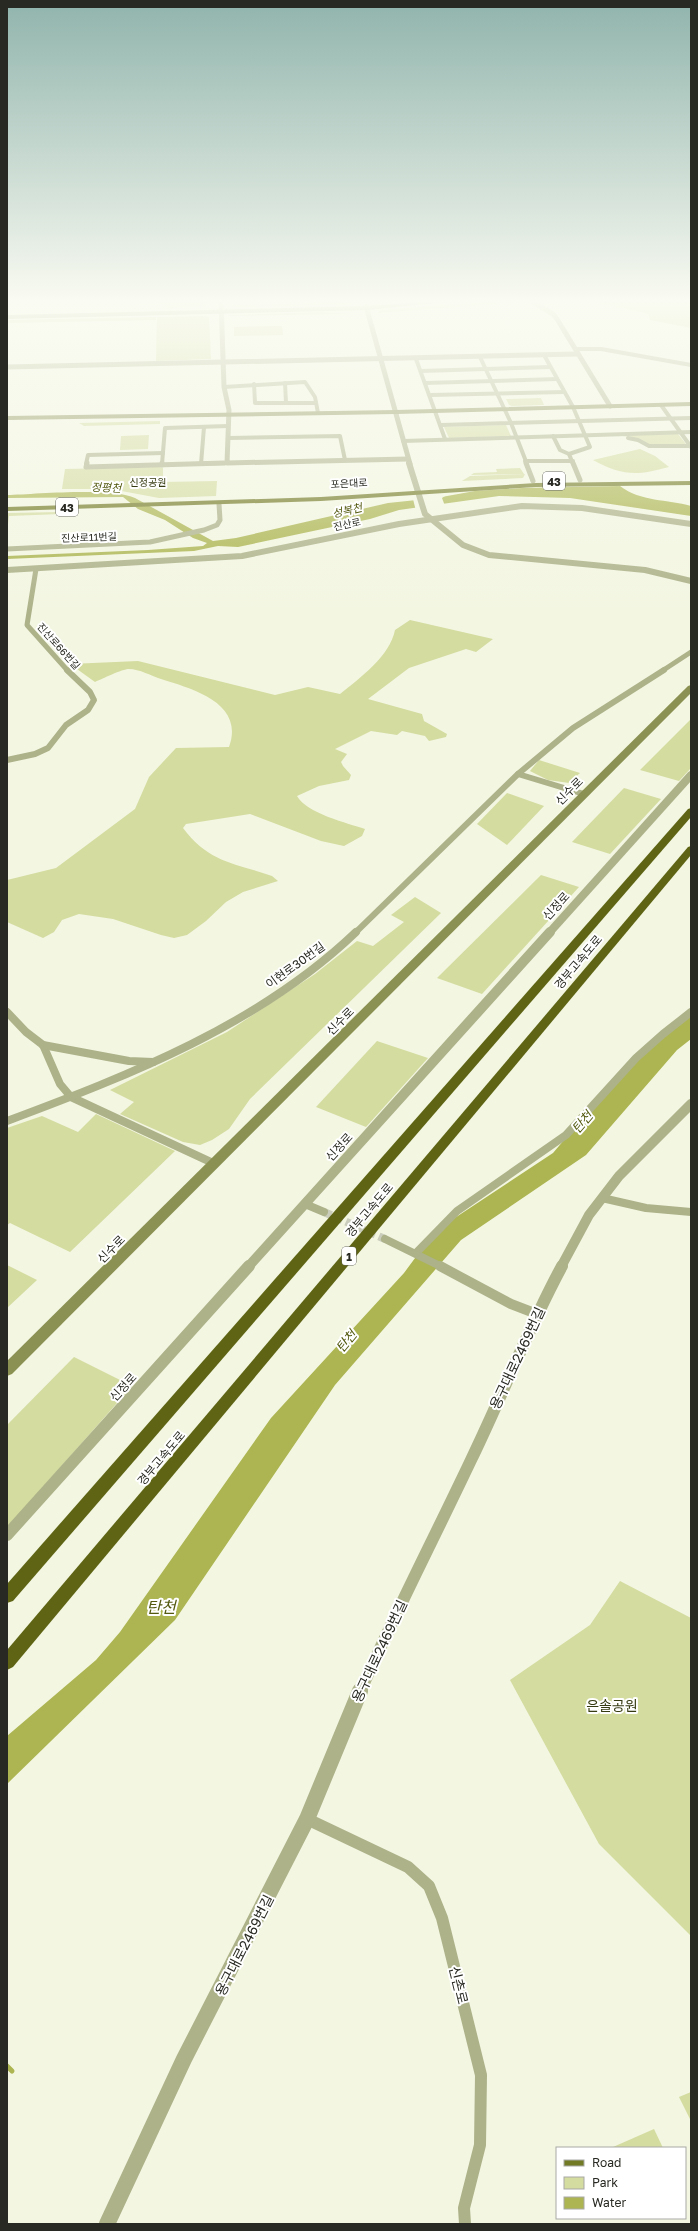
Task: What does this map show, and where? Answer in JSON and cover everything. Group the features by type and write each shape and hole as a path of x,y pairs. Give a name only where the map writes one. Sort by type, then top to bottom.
{"highway":[{"name":"경부고속도로","path":"7,1596 691,811"},
{"name":"경부고속도로","path":"7,1662 691,849"}],"main road":[{"path":"7,418 396,412 655,405"},
{"name":"포은대로","path":"160,503 418,493 534,481 691,479"},
{"name":"포은대로","path":"160,503 219,504 536,485 691,483"},
{"name":"43","path":"7,506 160,503"},
{"name":"43","path":"7,509 124,504"},
{"name":"신수로","path":"7,1370 691,688"}],"street":[{"path":"227,405 229,415 227,463"},
{"path":"316,405 318,413"},
{"path":"394,405 408,459 425,514 463,545 489,555 645,570 691,581"},
{"path":"434,405 445,439"},
{"path":"503,405 534,481"},
{"path":"661,405 680,433 691,446"},
{"path":"569,454 590,447 573,407"},
{"path":"441,425 691,418"},
{"path":"162,465 165,428 228,426"},
{"path":"201,464 204,427"},
{"path":"403,441 691,432"},
{"path":"604,435 638,440 649,446 691,446"},
{"path":"228,438 340,436 346,460"},
{"path":"553,436 560,450 569,454 580,480"},
{"path":"163,453 88,455 86,467 408,459"},
{"path":"525,462 573,461"},
{"name":"진산로11번길","path":"7,549 143,543 200,531 220,523 219,504"},
{"name":"진산로","path":"7,570 242,556 385,526 481,510 540,505 582,508 691,524"},
{"name":"진산로66번길","path":"7,760 35,754 48,748 66,725 92,706 93,696 63,666 28,625 36,569"},
{"name":"이현로30번길","path":"7,1121 71,1097 155,1062 234,1021 299,979 327,957 467,826 518,774 573,728 691,652"},
{"path":"518,774 584,794"},
{"name":"신정로","path":"7,1535 691,775"},
{"path":"7,1012 26,1032 43,1045 128,1060 155,1062"},
{"path":"419,1255 457,1211 566,1135 580,1122 621,1074 660,1036 691,1012"},
{"path":"43,1045 60,1084 71,1097 215,1164"},
{"name":"용구대로2469번길","path":"106,2224 184,2059 307,1819 355,1702 391,1622 471,1460 537,1314 590,1215 602,1198 619,1176 691,1104"},
{"path":"602,1198 637,1207 667,1211 691,1212"},
{"path":"306,1204 324,1212"},
{"path":"385,1239 476,1284 511,1304 537,1314"},
{"name":"신촌로","path":"307,1819 408,1867 429,1886 442,1918 481,2075 480,2145 464,2208 465,2224"}],"green space":[{"path":"509,405 540,405 512,406"},
{"path":"160,421 160,424 84,426 79,423"},
{"path":"506,425 511,436 449,438 444,427"},
{"path":"678,434 686,444 650,445 631,437 614,435"},
{"path":"149,435 148,449 120,450 121,436"},
{"path":"640,449 655,456 669,467 647,472 630,473 613,469 593,460"},
{"name":"신정공원","path":"163,468 163,482 217,481 216,496 159,498 111,489 62,489 65,469"},
{"path":"520,468 524,474 471,475 474,473 497,472 496,469"},
{"path":"525,474 523,478 462,481 470,476"},
{"path":"61,512 61,514 9,516 7,532 7,513"},
{"path":"410,620 493,639 476,652 466,649 409,668 368,699 422,714 424,721 447,734 446,737 429,741 425,736 402,731 397,735 371,731 335,749 347,754 341,762 351,775 349,780 319,786 297,796 309,807 328,817 365,829 362,836 344,846 321,841 250,814 186,824 183,828 193,840 213,855 234,864 272,876 278,881 243,892 226,902 206,921 187,935 174,938 113,919 79,914 62,920 54,932 43,938 7,922 7,880 56,868 135,809 149,777 176,748 229,747 232,732 230,719 223,709 213,700 201,693 133,669 112,674 95,682 70,664 138,661 275,695 308,687 340,694 373,666 387,649 395,630"},
{"path":"691,719 691,768 679,781 640,770"},
{"path":"539,760 580,773 569,783 548,780 530,771"},
{"path":"624,788 661,799 610,854 572,842"},
{"path":"507,793 544,806 507,845 477,824"},
{"path":"541,875 579,887 482,994 437,978"},
{"path":"415,897 441,913 250,1099 229,1129 212,1140 200,1145 183,1142 120,1114 134,1102 110,1090 227,1032 315,974 357,941 373,946 404,922 391,915"},
{"path":"377,1041 428,1058 366,1127 316,1107"},
{"path":"96,1114 175,1151 70,1252 10,1223 7,1225 7,1128 42,1116 78,1132"},
{"path":"7,1265 37,1280 7,1308"},
{"path":"74,1357 132,1386 7,1528 7,1425"},
{"name":"은솔공원","path":"620,1581 691,1618 691,1936 599,1844 510,1680 590,1625"},
{"path":"691,2092 691,2121 679,2097"},
{"path":"654,2129 663,2147 613,2147"}],"water":[{"path":"620,486 645,498 691,506 691,516 570,498 499,496 399,510 370,519 238,547 218,546 194,551 7,559 7,556 148,550 203,546 207,543 193,538 165,520 138,509 123,497 7,498 7,495 92,492 124,495 135,498 213,541 236,538 388,503 436,498 475,491 522,488"},
{"name":"탄천","path":"691,1011 691,1039 677,1050 586,1155 461,1240 335,1385 175,1620 7,1784 7,1736 96,1660 120,1632 271,1418 404,1273 435,1231 553,1153 627,1066"}],"pier":[{"path":"445,496 442,498 445,506 416,511 413,499"}],"waterway":[{"path":"7,2066 12,2071"}],"tunnel":[{"path":"324,1212 385,1239"}],"water label":[{"name":"정평천","path":"106,487"},
{"name":"성복천","path":"347,510"}]}
